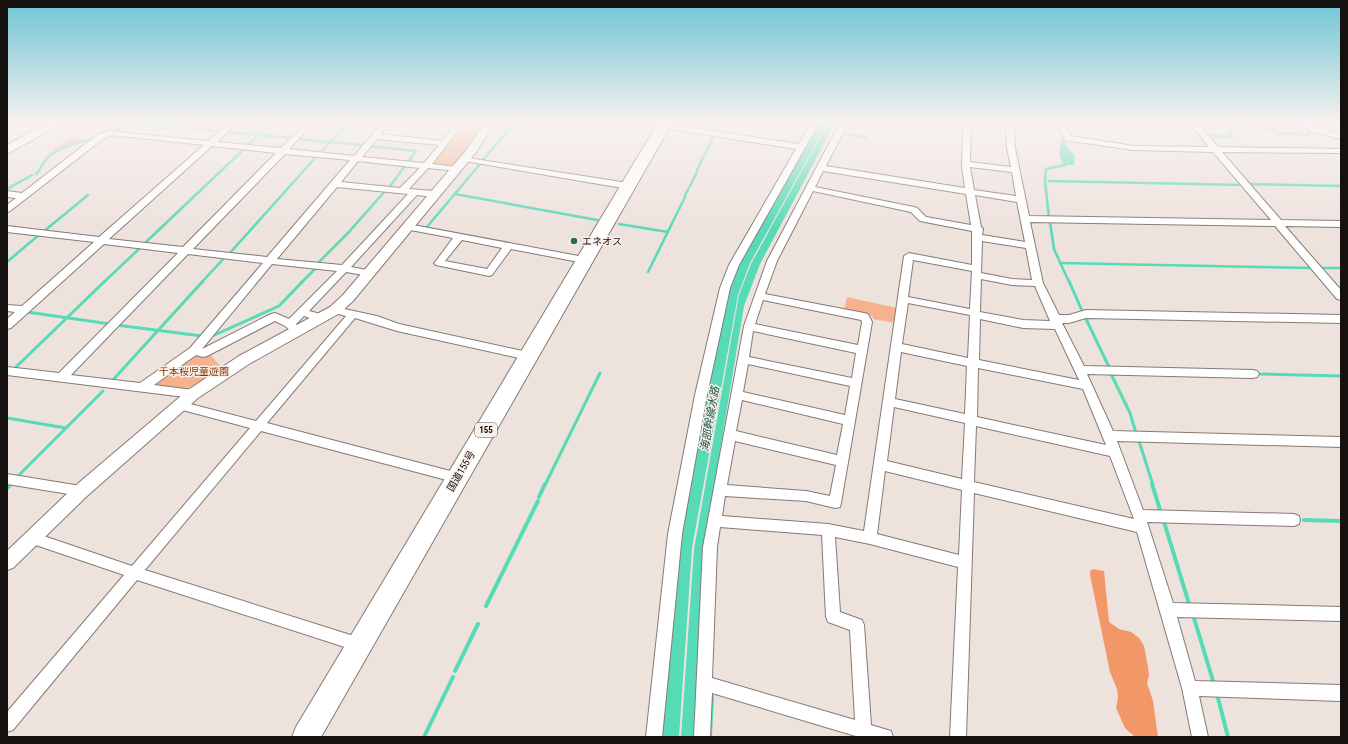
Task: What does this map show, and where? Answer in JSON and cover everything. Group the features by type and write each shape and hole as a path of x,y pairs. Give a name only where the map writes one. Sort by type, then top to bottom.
{"highway":[{"name":"国道155号","path":"306,737 628,186 642,158"}],"street":[{"path":"7,209 73,158"},
{"path":"7,325 194,158"},
{"path":"61,378 275,158"},
{"path":"141,388 194,351 335,184 355,158 457,169"},
{"path":"402,191 432,158"},
{"path":"654,737 675,534 701,395 725,288 734,265 795,158"},
{"path":"702,737 710,547 731,435 742,359 749,326 772,261 826,158"},
{"path":"958,737 978,233 970,192 966,158"},
{"path":"1013,158 1038,283 1080,370 1109,436 1140,521 1168,610 1190,688 1200,737"},
{"path":"1222,158 1341,297"},
{"path":"7,562 81,491 193,394 293,328 321,318 335,310 348,298 465,159 628,186"},
{"path":"966,164 1016,170"},
{"path":"821,168 1022,200"},
{"path":"335,184 435,194"},
{"path":"810,188 914,210 923,219 1030,246"},
{"path":"293,328 301,312 344,269 415,192"},
{"path":"7,194 24,196"},
{"path":"1026,220 1341,224"},
{"path":"408,227 584,260"},
{"path":"7,229 369,273"},
{"path":"459,237 439,263 489,273 508,246"},
{"path":"870,538 909,256 1012,282 1038,283"},
{"path":"721,490 806,496 835,503 867,322 864,317 759,296"},
{"path":"903,299 1023,324 1056,322 1086,314 1341,319"},
{"path":"7,308 24,310"},
{"path":"335,310 397,327 528,356"},
{"path":"301,312 321,318"},
{"path":"7,724 353,314"},
{"path":"194,351 202,353 275,317 293,328"},
{"path":"749,326 862,350"},
{"path":"896,347 1087,386"},
{"path":"742,359 856,383"},
{"path":"1080,370 1253,374"},
{"path":"7,371 193,394"},
{"path":"737,395 850,421"},
{"path":"888,402 1115,452"},
{"path":"179,405 458,478"},
{"path":"731,435 842,461"},
{"path":"1109,436 1341,442"},
{"path":"880,465 968,486 1140,521 1294,520"},
{"path":"7,479 81,491"},
{"path":"715,521 828,530 870,538 965,563"},
{"path":"828,530 833,617 857,625 864,730"},
{"path":"32,538 135,573 360,645"},
{"path":"1168,610 1341,614"},
{"path":"704,683 885,737"},
{"path":"1190,688 1341,692"}],"green space":[{"path":"435,158 460,158 456,162 447,166 433,164 432,161"},
{"path":"847,297 897,308 895,323 873,319 873,316 844,310"},
{"name":"千本桜児童遊園","path":"209,353 223,369 204,381 185,388 155,385 155,380 194,355 204,356"}],"shaded area":[{"path":"1093,569 1104,571 1109,622 1119,629 1131,632 1139,638 1144,646 1149,675 1147,683 1153,701 1158,737 1135,737 1125,728 1116,708 1118,698 1117,689 1110,672 1090,575 1090,571"}],"water":[{"name":"海部幹線水路","path":"799,158 808,158 750,263 738,295 692,548 679,737 662,737 682,522 724,304 728,289 740,262"},
{"path":"809,158 817,158 760,264 744,306 704,547 694,737 681,737 694,549 739,295 751,264"},
{"path":"1061,158 1075,158 1074,165 1061,165 1063,164"}],"waterway":[{"path":"36,174 47,158"},
{"path":"145,243 235,158"},
{"path":"229,254 315,158"},
{"path":"408,162 411,158"},
{"path":"697,170 703,158"},
{"path":"426,228 481,163"},
{"path":"1049,218 1045,181 1046,169 1065,165"},
{"path":"388,189 405,166"},
{"path":"690,186 697,172"},
{"path":"7,189 32,175"},
{"path":"1049,181 1243,185"},
{"path":"1247,184 1341,186"},
{"path":"685,195 689,188"},
{"path":"316,265 348,233 386,190"},
{"path":"455,194 597,220"},
{"path":"43,232 88,195"},
{"path":"668,232 685,197"},
{"path":"1050,222 1054,249 1060,263"},
{"path":"619,224 668,232"},
{"path":"648,272 668,232"},
{"path":"7,262 40,234"},
{"path":"104,282 141,247"},
{"path":"202,282 225,257"},
{"path":"1060,263 1313,268"},
{"path":"1060,263 1069,282"},
{"path":"1320,268 1341,268"},
{"path":"303,281 315,269"},
{"path":"67,318 105,281"},
{"path":"158,330 203,281"},
{"path":"210,337 279,306 303,281"},
{"path":"1069,281 1083,313"},
{"path":"27,312 67,318"},
{"path":"15,368 67,318"},
{"path":"67,318 110,324"},
{"path":"1086,319 1109,367"},
{"path":"116,325 158,330"},
{"path":"112,381 158,330"},
{"path":"158,330 202,336"},
{"path":"545,485 600,373"},
{"path":"1111,374 1130,413 1136,433"},
{"path":"1260,374 1341,376"},
{"path":"66,428 103,391"},
{"path":"7,418 66,428"},
{"path":"18,476 66,428"},
{"path":"1139,441 1153,485"},
{"path":"7,488 12,483"},
{"path":"539,497 545,484"},
{"path":"1152,484 1161,513"},
{"path":"486,606 538,501"},
{"path":"1304,520 1341,521"},
{"path":"1164,522 1190,607"},
{"path":"1193,615 1214,684"},
{"path":"455,671 478,624"},
{"path":"424,737 453,677"},
{"path":"1217,694 1228,737"},
{"path":"710,737 712,697"}],"place":[{"name":"エネオス","path":"574,241"}]}
